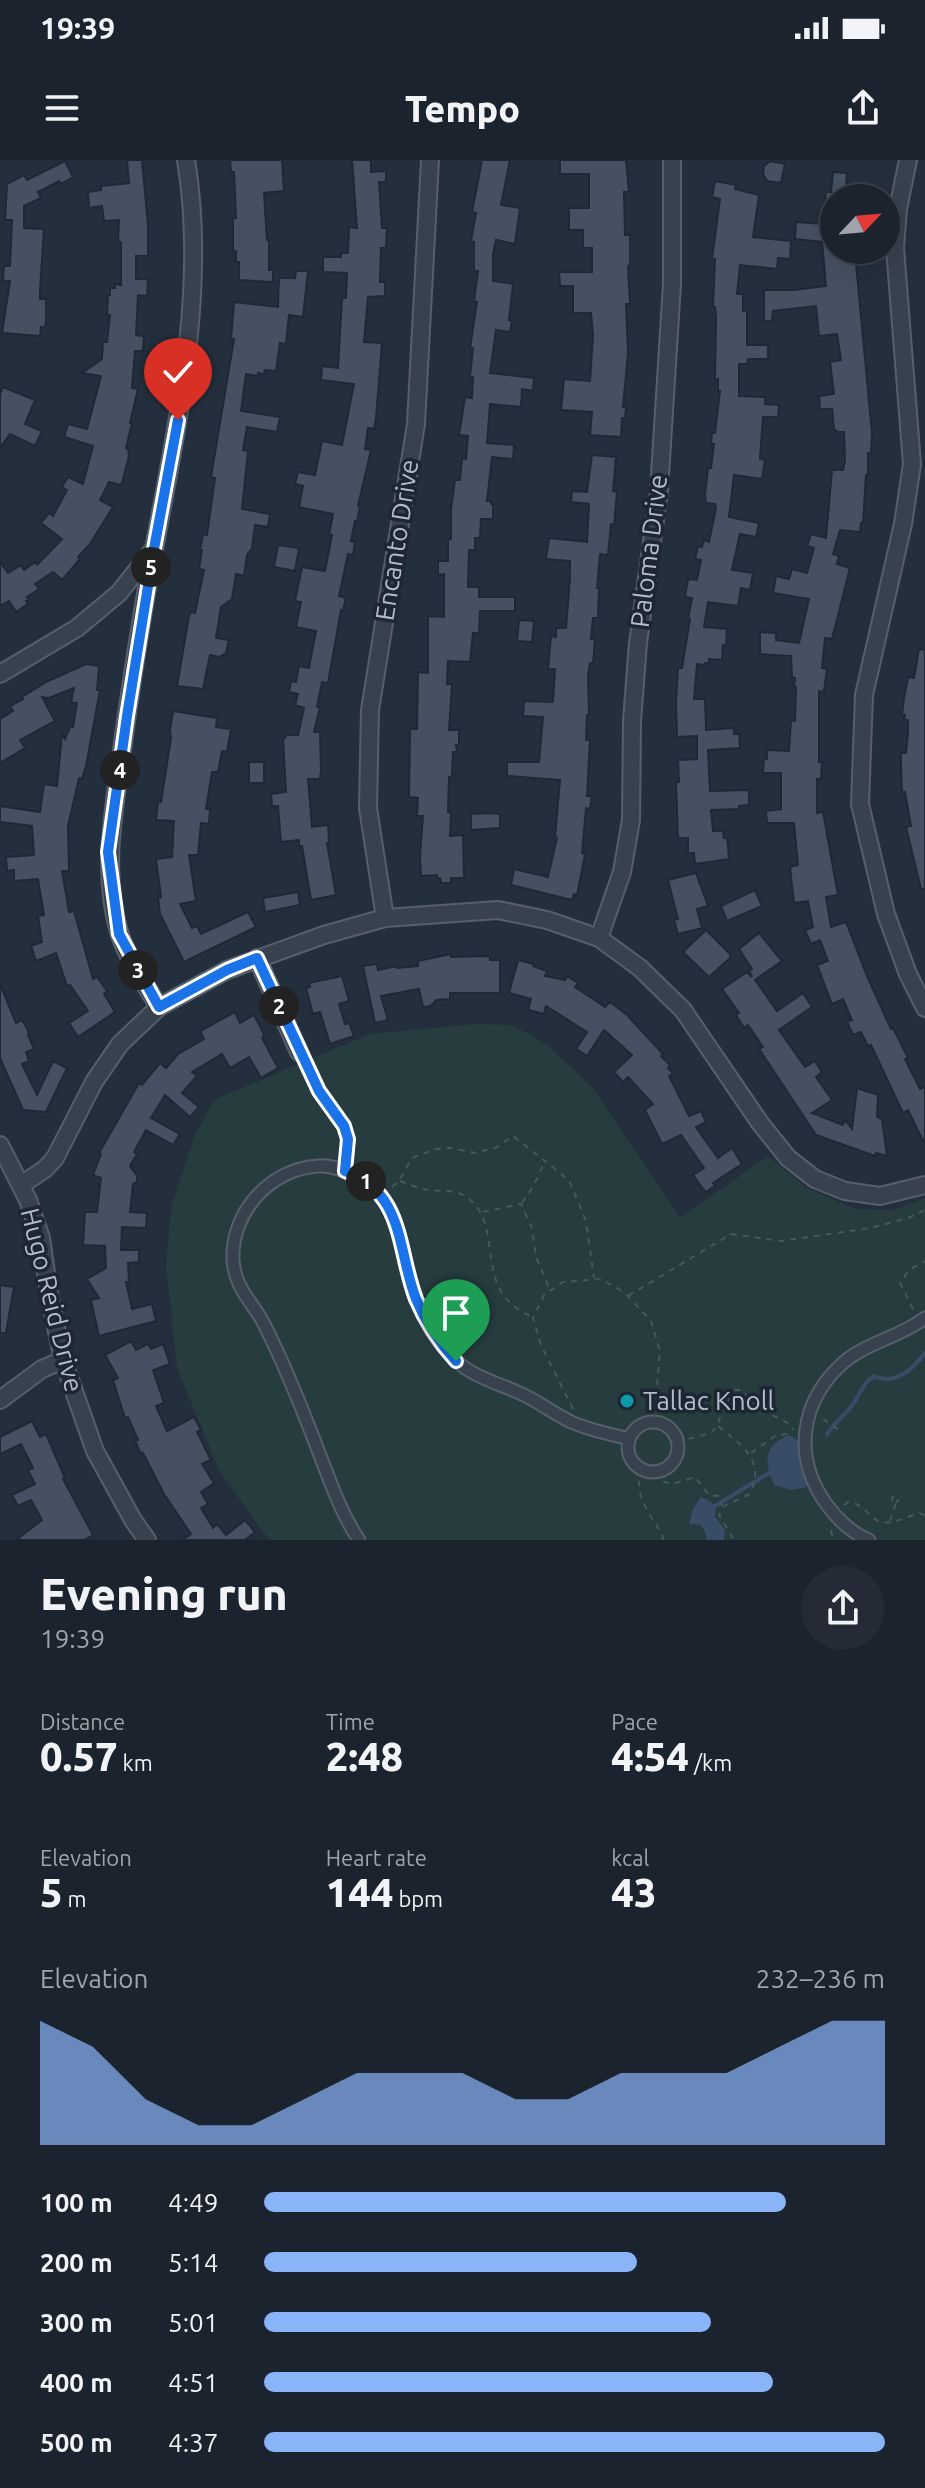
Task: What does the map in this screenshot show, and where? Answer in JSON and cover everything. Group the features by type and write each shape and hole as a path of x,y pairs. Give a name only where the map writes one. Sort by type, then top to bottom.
{"street":[{"path":"159,1007 119,934 108,852 154,549 178,420 192,284 192,216 186,160"},
{"name":"Encanto Drive","path":"385,918 368,808 370,710 416,424 430,160"},
{"name":"Paloma Drive","path":"599,938 622,872 631,820 632,721 638,643 659,491 672,284 672,160"},
{"path":"908,160 898,209 895,248 912,464 903,524 864,695 860,804 886,914 908,974 925,1008"},
{"path":"0,674 77,628 119,593 154,549"},
{"path":"21,1185 55,1158 88,1093 120,1044 159,1007 227,970 324,935 385,918 498,910 547,920 599,938 640,968 683,1010 760,1123 788,1158 815,1179 845,1191 880,1196 925,1185"},
{"path":"257,958 299,1052"},
{"name":"Hugo Reid Drive","path":"0,1145 21,1185 41,1238 63,1360 95,1451 147,1540"},
{"path":"359,1540 339,1503 280,1357 258,1313 245,1299 237,1279 233,1259 239,1222 261,1190 278,1179 315,1166 332,1166 364,1178 382,1196 393,1216 416,1298 436,1339 456,1361 582,1426 629,1439"},
{"path":"869,1540 834,1514 818,1493 810,1477 805,1432 814,1400 828,1378 846,1360 921,1321"},
{"path":"0,1400 42,1369 63,1360"},
{"path":"654,1422 669,1428 677,1442 675,1458 656,1472 643,1469 629,1455 629,1439 639,1426 654,1422"}],"path":[{"path":"299,1052 319,1091 344,1126 348,1139 345,1171"},
{"path":"382,1196 399,1181 412,1158 436,1149 476,1153 497,1147 513,1136 569,1180 586,1221 594,1280"},
{"path":"481,1213 521,1204 545,1161"},
{"path":"399,1181 424,1189 462,1193 477,1206 484,1218 493,1274 504,1296 533,1318"},
{"path":"521,1204 532,1228 536,1257 550,1291"},
{"path":"628,1296 731,1234 781,1241 871,1228 925,1210"},
{"path":"921,1321 900,1283 909,1270 925,1261"},
{"path":"582,1426 541,1345 533,1318 544,1295 563,1282 601,1279 628,1296 651,1321 660,1351 654,1422"},
{"path":"677,1442 707,1435 717,1426 725,1404 735,1390 741,1390 765,1413 790,1424 794,1432 775,1436 750,1453"},
{"path":"829,1423 842,1432"},
{"path":"717,1426 750,1453 756,1478 750,1494 723,1506 719,1515 734,1540"},
{"path":"643,1469 639,1478 639,1496 663,1540"},
{"path":"656,1472 664,1482 679,1484 695,1477 709,1495 719,1496 723,1506"},
{"path":"834,1514 848,1502 865,1508 877,1521 890,1522 920,1513 925,1516"},
{"path":"890,1522 896,1503"}],"green space":[{"path":"475,1024 512,1025 547,1045 592,1087 680,1218 768,1156 807,1188 856,1209 894,1210 925,1198 925,1540 271,1540 263,1532 219,1470 177,1368 166,1265 171,1208 194,1137 214,1100 371,1034"}],"water":[{"path":"789,1435 799,1441 807,1487 791,1490 774,1485 767,1462 774,1444"},
{"path":"701,1497 716,1508 715,1517 725,1530 724,1540 706,1540 701,1525 689,1524 693,1509"}],"building":[{"path":"127,160 142,160 148,225 148,256 136,256 136,279 148,279 147,296 138,295 136,335 144,336 143,351 135,351 132,388 138,389 126,448 129,456 121,485 109,482 100,500 113,507 78,557 80,559 62,580 53,572 35,584 39,589 27,597 28,604 16,612 9,601 0,606 0,562 8,573 21,565 24,570 35,562 37,565 62,539 41,523 49,513 53,516 67,490 62,487 68,477 83,484 93,446 64,437 68,424 87,429 101,376 82,373 102,359 110,315 107,315 108,295 115,284 121,285 121,242 118,242 119,220 104,221 102,206 89,208 88,192 101,190 101,186 129,183"},
{"path":"230,160 282,160 284,191 264,193 269,270 273,270 273,282 239,280 239,262 236,262 236,251 233,251 233,218 236,218 234,172 231,172"},
{"path":"352,160 371,160 371,172 386,171 386,182 379,182 382,228 387,228 386,248 381,248 380,282 385,282 385,296 368,297 364,342 382,343 376,418 374,429 368,428 365,449 371,450 351,541 355,542 353,555 348,554 339,596 346,598 341,610 328,683 322,682 317,707 320,707 314,732 320,732 320,779 308,779 312,827 328,825 327,843 336,895 311,900 302,846 299,846 299,840 281,842 278,806 272,806 271,794 286,792 283,740 287,735 298,735 304,708 295,705 298,694 289,692 291,681 296,682 299,666 309,668 316,631 296,627 301,602 295,601 302,567 325,571 332,535 329,535 333,514 299,507 303,486 295,484 298,472 315,475 322,441 342,445 354,384 321,380 322,366 338,368 342,298 346,298 347,273 323,272 323,257 341,257 341,253 348,253 349,227 357,228"},
{"path":"482,160 510,160 501,205 520,208 515,244 496,240 493,254 493,281 513,284 510,332 496,330 490,373 534,378 533,391 522,389 521,407 490,404 487,443 514,445 513,459 492,457 487,501 493,504 493,519 481,519 480,538 475,538 475,550 469,550 468,587 479,587 479,597 515,597 515,611 480,611 479,633 473,633 470,662 448,661 447,684 452,684 449,730 459,730 459,745 456,745 457,752 453,752 448,812 451,813 450,836 463,835 464,878 451,878 451,883 441,883 437,875 421,876 423,816 417,816 418,798 409,797 410,729 417,729 418,672 428,673 428,616 444,617 444,574 438,575 438,561 448,561 455,480 460,480 462,459 466,459 468,436 459,435 465,397 472,398 473,377 470,377 473,348 470,348 478,271 474,271 474,242 471,241 476,213 472,212"},
{"path":"560,160 626,160 629,192 624,192 625,235 630,235 630,304 626,304 628,353 623,407 626,407 621,437 590,435 592,412 561,410 564,379 590,381 593,335 591,313 573,313 573,286 560,286 559,272 592,272 592,248 583,248 583,230 569,230 569,208 589,208 589,174 560,174"},
{"path":"65,161 73,177 38,192 41,198 24,206 24,228 44,229 40,299 46,299 44,328 41,327 40,336 2,333 10,281 3,281 4,266 10,266 12,220 5,220 7,184 24,175 27,180"},
{"path":"770,161 785,164 781,183 767,181 763,174 764,166"},
{"path":"833,172 847,173 846,184 832,184"},
{"path":"715,181 736,185 735,189 759,195 753,237 791,241 790,259 778,258 777,269 740,265 737,294 743,294 743,311 747,310 747,345 768,345 768,359 748,359 747,364 739,364 739,396 765,397 765,404 779,405 778,417 763,417 760,459 765,460 762,479 734,475 729,517 759,523 756,537 740,534 732,570 753,573 750,590 741,588 738,606 708,602 704,627 727,629 726,645 723,645 722,660 709,659 705,665 697,664 694,699 705,699 706,730 734,728 734,734 739,734 740,748 708,750 710,791 749,790 749,805 739,806 739,809 711,810 713,831 723,831 724,838 727,838 729,859 695,864 694,853 688,853 688,838 678,838 676,782 679,782 678,760 697,759 697,736 677,737 676,703 678,668 682,668 690,619 692,598 685,597 688,579 697,580 701,560 695,559 698,546 702,547 704,540 709,542 716,508 715,504 706,503 705,495 720,391 718,379 715,380 716,318 713,307 715,259 712,259 720,199 712,197"},
{"path":"796,222 820,224 820,242 795,239"},
{"path":"824,264 856,264 872,433 863,523 860,532 840,530 833,554 839,556 837,564 850,568 832,639 825,638 822,668 827,669 824,692 819,691 819,762 822,762 821,779 817,779 817,813 823,812 838,895 826,897 831,927 846,922 891,1029 908,1058 905,1059 920,1089 925,1087 925,1145 908,1110 903,1113 871,1045 868,1046 861,1032 853,1035 847,1022 852,1020 843,999 832,1004 817,965 828,961 820,940 811,944 805,930 813,927 808,901 794,903 790,867 798,865 794,823 767,823 766,811 781,809 781,773 763,773 764,758 767,759 767,750 789,751 791,720 795,721 796,687 791,656 760,654 760,632 776,633 776,640 799,643 809,599 773,593 776,576 789,579 792,569 807,573 814,548 807,546 811,534 826,538 832,470 843,470 845,460 844,432 834,429 832,409 820,409 819,396 834,394 830,362 841,360 837,334 819,336 816,306 773,311 772,321 764,321 764,290 826,286"},
{"path":"296,271 308,271 303,317 289,315 286,344 280,343 276,371 265,370 258,376 246,374 241,411 280,417 277,432 247,427 243,450 248,451 242,509 270,514 268,527 255,525 244,576 236,574 232,599 221,607 216,638 229,640 226,653 219,657 210,655 203,689 177,686 189,616 191,612 195,613 204,570 199,569 200,550 203,534 207,535 215,478 211,477 234,339 231,339 234,302 278,307 279,278 295,278"},
{"path":"3,387 35,400 25,424 42,431 35,446 10,434 0,448 0,394"},
{"path":"592,455 616,457 613,491 617,492 608,555 600,554 598,618 593,618 593,664 590,663 588,676 586,740 590,740 587,796 592,796 590,809 586,808 582,853 585,854 580,880 577,895 574,894 572,900 511,885 514,869 548,877 557,838 560,780 507,776 507,762 539,762 543,717 523,716 524,701 553,702 555,669 548,669 551,636 556,637 556,628 566,628 570,578 570,561 546,559 549,538 587,542 589,504 571,502 572,491 587,492"},
{"path":"278,545 299,548 295,571 274,567"},
{"path":"519,620 534,621 532,642 517,641"},
{"path":"919,649 925,650 925,889 921,889 906,827 911,826 905,792 902,792 901,766 901,753 906,753 908,733 908,720 904,720 905,715 902,715 904,698 908,677 914,678"},
{"path":"86,664 99,666 97,690 100,690 86,766 82,779 79,778 68,826 69,871 62,871 69,912 74,911 93,979 97,977 107,991 104,994 115,1012 78,1037 69,1023 88,1011 70,985 67,986 56,953 36,961 31,946 42,942 38,916 44,915 38,879 14,881 14,870 7,871 6,857 34,855 32,826 0,822 0,806 40,812 44,784 57,786 62,734 65,739 70,727 73,727 77,703 71,702 74,688 49,698 42,697 55,721 20,740 25,748 0,763 0,719 13,711 10,706 22,697"},
{"path":"173,711 217,718 216,727 231,729 227,752 222,751 218,772 212,772 206,809 210,809 209,824 201,823 198,855 189,855 196,901 180,904 192,928 197,926 201,934 248,912 256,927 184,962 160,914 156,859 172,857 174,821 156,820"},
{"path":"249,762 264,762 264,783 249,783"},
{"path":"471,814 500,814 500,828 471,830"},
{"path":"696,873 708,906 697,909 702,928 678,934 674,920 678,919 668,880"},
{"path":"755,890 762,906 727,921 721,906"},
{"path":"298,892 300,905 265,912 263,898"},
{"path":"706,930 730,954 730,958 709,977 683,952"},
{"path":"759,933 782,961 755,980 777,1011 803,993 812,1007 779,1030 805,1067 815,1061 822,1072 816,1077 832,1100 812,1113 843,1125 845,1120 852,1129 857,1088 878,1095 877,1117 882,1119 887,1156 876,1153 875,1156 816,1135 759,1049 763,1047 748,1025 744,1028 736,1015 739,1013 722,989 747,972 752,977 749,971 752,969 739,949"},
{"path":"451,954 451,957 486,956 490,960 500,960 500,993 450,993 450,999 436,1000 431,1006 423,1007 419,989 381,996 388,1020 375,1023 363,966 377,964 378,970 418,966 418,961"},
{"path":"518,960 547,971 545,976 565,980 567,976 578,983 575,987 605,1007 610,1002 627,1015 670,1065 668,1068 673,1073 669,1076 689,1116 701,1111 706,1122 696,1127 718,1158 732,1148 742,1164 713,1183 715,1186 706,1192 693,1175 704,1168 681,1135 662,1144 645,1110 653,1104 628,1077 623,1082 614,1072 632,1055 604,1030 587,1056 576,1049 587,1032 546,1006 544,1014 528,1010 531,999 509,993"},
{"path":"342,976 349,1001 339,1004 345,1024 349,1023 354,1036 330,1044 320,1012 313,1014 306,988 310,987 309,983"},
{"path":"0,984 16,1023 22,1020 29,1032 34,1049 26,1052 29,1061 22,1064 37,1095 53,1061 67,1068 46,1112 23,1110 0,1058"},
{"path":"235,1012 240,1023 254,1015 278,1068 261,1078 249,1057 230,1068 222,1054 192,1072 197,1076 182,1093 199,1107 190,1117 165,1095 151,1118 180,1134 173,1145 146,1130 134,1152 137,1154 130,1166 137,1176 137,1182 133,1184 130,1212 147,1213 146,1228 122,1227 121,1250 139,1250 139,1262 128,1263 129,1282 126,1282 132,1309 152,1304 156,1321 99,1336 91,1300 99,1298 87,1279 106,1268 105,1246 83,1245 85,1212 97,1212 101,1178 93,1175 99,1153 139,1083 142,1085 160,1063 166,1068 178,1054 204,1039 200,1031"},
{"path":"0,1285 14,1287 6,1333 0,1333"},
{"path":"131,1341 136,1350 148,1344 151,1349 163,1344 170,1364 153,1370 164,1403 156,1406 167,1431 194,1417 201,1430 197,1432 211,1460 202,1464 214,1483 201,1492 208,1504 201,1508 213,1528 217,1524 226,1535 245,1520 255,1532 245,1540 182,1540 191,1534 141,1454 113,1380 118,1378 105,1355"},
{"path":"32,1421 40,1437 46,1434 63,1479 93,1535 84,1540 16,1540 42,1520 31,1500 18,1506 12,1495 35,1484 28,1470 33,1468 21,1444 0,1454 0,1437"}],"waterway":[{"path":"827,1434 870,1379 874,1376 889,1379 903,1374 925,1353"},
{"path":"715,1506 769,1473"}],"place":[{"name":"Tallac Knoll","path":"627,1401"}],"route":[{"path":"178,420 154,549 108,852 119,934 159,1007 227,970 257,958 319,1091 344,1126 348,1139 345,1171 364,1178 382,1196 402,1241 416,1298 436,1339 456,1361"}]}
